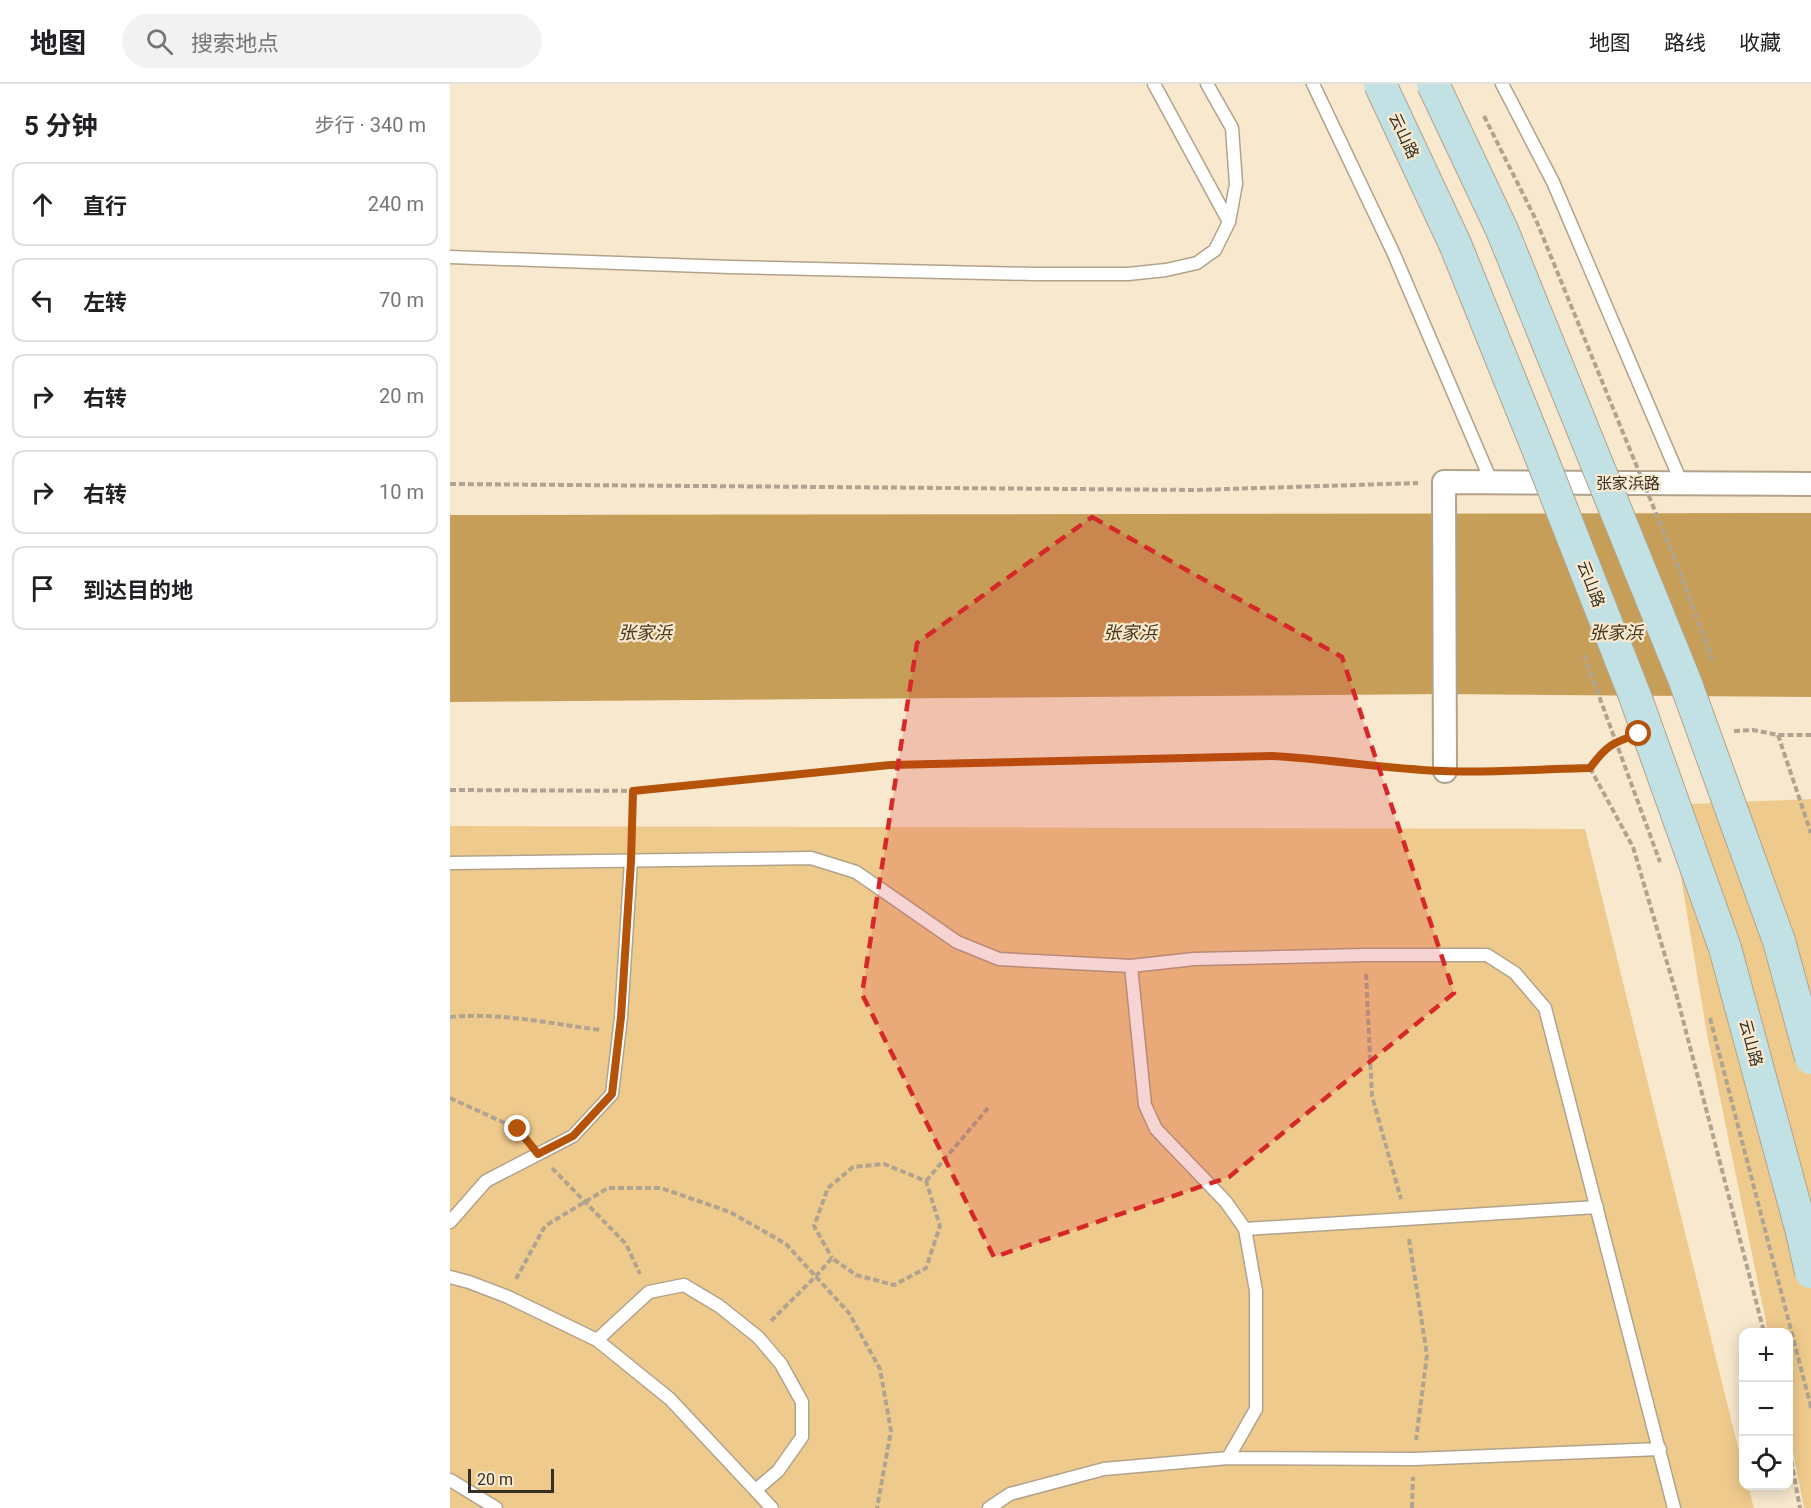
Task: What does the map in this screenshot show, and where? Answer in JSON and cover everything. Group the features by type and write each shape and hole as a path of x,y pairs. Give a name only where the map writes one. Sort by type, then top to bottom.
{"main road":[{"name":"云山路","path":"1380,84 1455,244 1639,707 1725,948 1811,1272"},
{"path":"1433,84 1502,230 1685,681 1779,941 1811,1058"}],"street":[{"name":"张家浜路","path":"1444,482 1811,484"},
{"path":"1444,482 1445,771"}],"lane":[{"path":"1154,84 1229,222"},
{"path":"450,257 1034,274 1128,274 1166,270 1197,263 1215,250 1229,222 1236,184 1232,128 1207,84"},
{"path":"1313,84 1393,252 1492,483"},
{"path":"1502,84 1553,183 1682,484"},
{"path":"450,863 811,858 856,872 957,942 999,959 1131,966 1194,959 1488,955 1515,973 1545,1008 1674,1508"},
{"path":"450,1222 486,1181 573,1136 612,1094 619,1032 631,861"},
{"path":"1131,966 1145,1105 1156,1129 1226,1202 1245,1229 1256,1291 1256,1409 1228,1458"},
{"path":"1245,1229 1597,1207"},
{"path":"450,1277 508,1297 597,1340 670,1399 757,1489 772,1508"},
{"path":"597,1340 649,1292 684,1285 718,1306 758,1337 781,1364 802,1402 802,1437 778,1471 757,1489"},
{"path":"989,1508 1010,1494 1104,1469 1228,1458 1414,1459 1660,1449"},
{"path":"450,1480 496,1508"}],"path":[{"path":"450,484 1197,490 1444,482"},
{"path":"1583,654 1661,867"},
{"path":"1732,730 1753,730 1779,735 1811,735"},
{"path":"1779,735 1811,833"},
{"path":"1590,768 1602,751 1619,740 1629,737"},
{"path":"450,790 633,791 890,765 1272,756 1445,771 1590,768"},
{"path":"1590,768 1633,848 1676,993 1763,1328"},
{"path":"631,861 633,791"},
{"path":"450,1017 472,1014 541,1020 619,1032"},
{"path":"1709,1014 1811,1408"},
{"path":"450,1098 518,1129 538,1154 626,1244 649,1292"},
{"path":"926,1181 988,1108"},
{"path":"884,1164 926,1181 940,1226 926,1268 894,1285 856,1275 831,1257 814,1226 828,1188 853,1167 884,1164"},
{"path":"508,1297 545,1226 608,1188 661,1188 730,1212 786,1244 849,1313 880,1369 891,1431 877,1508"},
{"path":"765,1327 816,1276 831,1257"},
{"path":"1793,1470 1800,1508"}],"highlighted area":[{"path":"1092,517 1342,657 1454,993 1229,1177 994,1257 862,994 917,643"}],"shaded area":[{"path":"1811,799 1811,1508 1804,1508 1793,1452 1793,1328 1767,1328 1707,1034 1669,805"},
{"path":"450,826 1585,829 1739,1451 1739,1490 1749,1490 1754,1508 450,1508"}],"water":[{"name":"张家浜","path":"1811,513 1811,697 1445,694 450,702 450,515"}],"route":[{"path":"518,1129 538,1154 573,1136 612,1094 621,1017 633,791 890,765 1272,756 1445,771 1590,768 1602,751 1619,740 1639,734"}]}
